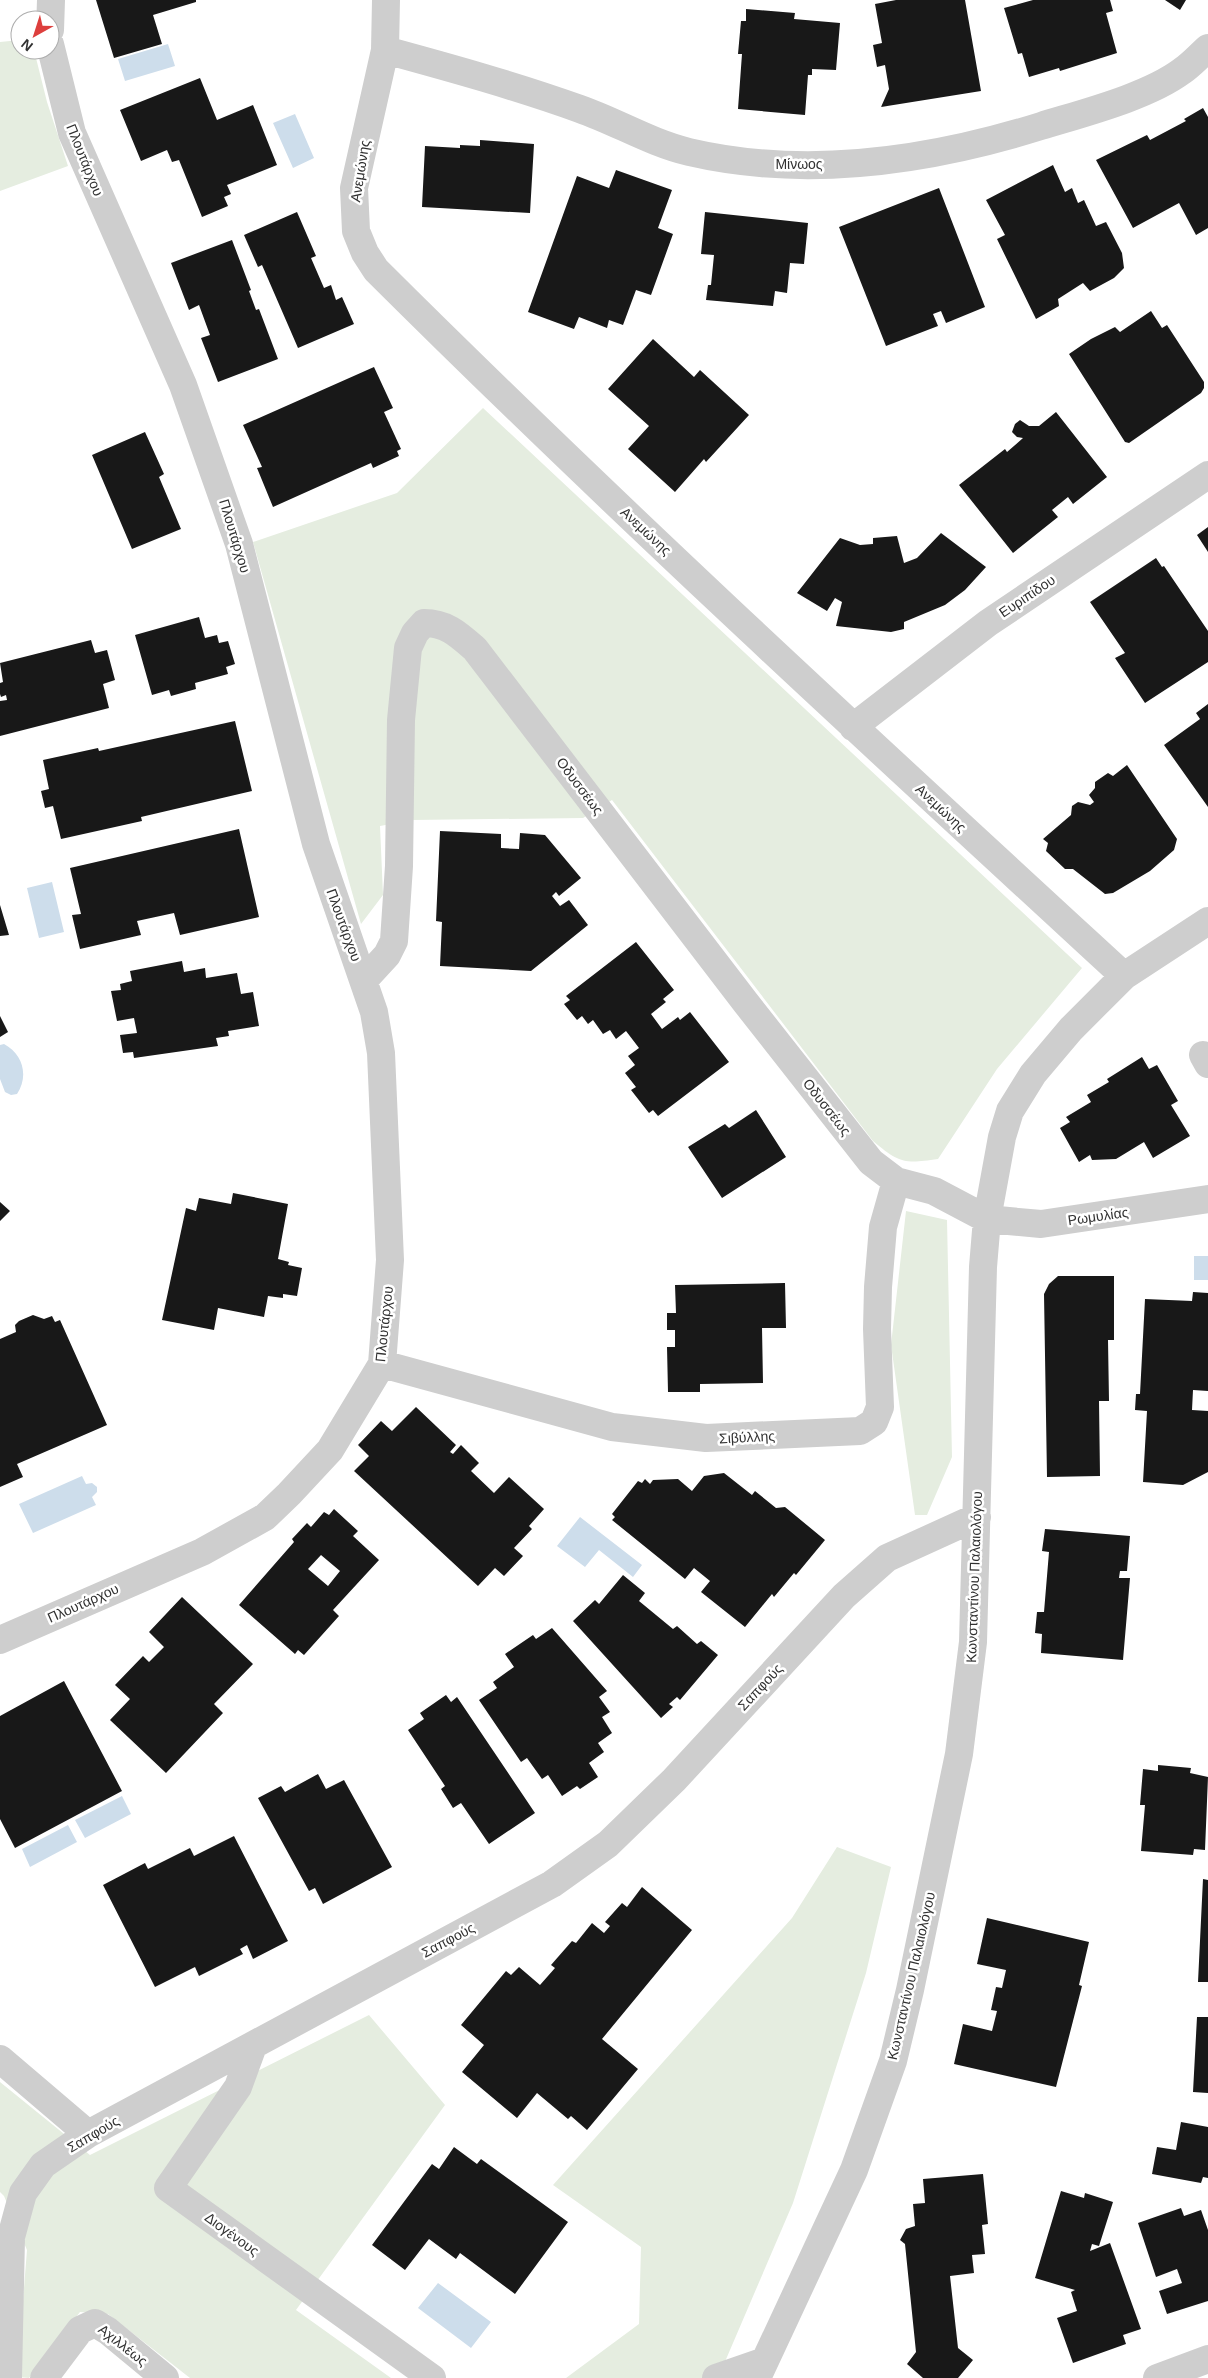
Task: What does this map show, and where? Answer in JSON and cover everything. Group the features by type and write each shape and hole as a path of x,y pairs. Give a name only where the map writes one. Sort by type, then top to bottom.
{"street":[{"name":"Ανεμώνης","path":"386,0 385,50 354,188 356,231 365,254 376,270 491,384 853,727 1124,976"},
{"name":"Μίνωος","path":"385,50 532,92 596,115 642,137 688,152 752,163 788,165 862,163 996,140 1105,106 1153,87 1181,72 1208,48"},
{"name":"Πλουτάρχου","path":"0,1640 202,1552 265,1517 330,1450 382,1364 390,1260 381,1054 374,1012 316,844 239,544 183,385 72,133 54,60"},
{"name":"Ευριπίδου","path":"853,727 988,623 1208,475"},
{"name":"Οδυσσέως","path":"364,980 391,949 396,928 400,866 401,720 408,648 415,633 424,623 438,623 452,629 475,650 746,1003 871,1162 896,1181 934,1191 987,1218"},
{"name":"Κωνσταντίνου Παλαιολόγου","path":"761,2370 854,2170 893,2061 910,1990 959,1754 974,1642 982,1295 987,1218 996,1162 1010,1111 1033,1074 1071,1029 1124,976 1208,921"},
{"name":"Σιβύλλης","path":"382,1364 612,1427 706,1438 860,1432 874,1422 880,1407 878,1287 883,1227 896,1181"},
{"name":"Ρωμυλίας","path":"987,1218 1041,1224 1208,1199"},
{"name":"Σαπφούς","path":"8,2378 5,2232 23,2193 43,2166 88,2134 552,1884 608,1844 674,1780 858,1583 887,1558 976,1517"},
{"name":"Διογένους","path":"253,2046 238,2087 168,2188 432,2378"},
{"path":"0,2060 88,2134"},
{"name":"Αχιλλέως","path":"44,2378 80,2330 95,2323 108,2331 165,2378"},
{"path":"1157,2378 1208,2359"},
{"path":"716,2378 761,2370"}],"shaded area":[{"path":"10,41 10,60 36,60 47,102 68,166 0,191 0,42"},
{"path":"483,408 1082,968 997,1069 938,1159 902,1160 889,1154 873,1141 612,800 583,818 412,820 380,826 383,895 361,924 253,542 397,493"},
{"path":"906,1211 947,1220 952,1457 927,1515 915,1515 891,1345"},
{"path":"837,1847 891,1867 866,1973 793,2203 718,2378 566,2378 639,2324 641,2247 553,2185 792,1918"},
{"path":"369,2015 445,2105 296,2310 391,2378 190,2378 108,2314 80,2312 29,2378 17,2377 27,2250 4,2196 0,2192 0,2082 90,2155"}],"water":[{"path":"168,44 175,66 125,81 118,59"},
{"path":"295,114 314,158 293,168 273,123"},
{"path":"52,882 64,932 39,938 27,888"},
{"path":"4,1044 16,1054 22,1066 23,1080 17,1094 11,1095 5,1092 0,1079 0,1045"},
{"path":"1194,1256 1208,1256 1208,1280 1194,1280"},
{"path":"82,1476 86,1484 92,1483 97,1487 97,1492 92,1497 96,1505 33,1533 19,1504"},
{"path":"580,1517 642,1565 633,1577 599,1550 585,1567 557,1546"},
{"path":"122,1796 131,1814 85,1838 75,1820"},
{"path":"68,1825 77,1842 30,1867 22,1849"},
{"path":"438,2283 491,2322 471,2348 418,2308"}],"building":[{"path":"96,0 196,0 196,2 153,15 162,44 114,58"},
{"path":"896,0 965,0 981,91 881,107 889,89 885,65 877,67 873,45 882,43 875,4"},
{"path":"1033,0 1110,0 1113,11 1106,13 1117,53 1060,71 1059,68 1029,77 1022,53 1018,54 1004,8"},
{"path":"1165,0 1186,0 1180,10"},
{"path":"746,9 795,13 794,19 840,23 836,70 812,69 812,75 808,75 805,115 738,109 742,54 738,54 741,21 746,21"},
{"path":"200,78 217,120 253,105 277,165 227,185 231,194 224,197 228,206 202,217 179,160 172,162 167,150 141,161 120,110"},
{"path":"1203,108 1208,117 1208,228 1196,235 1179,203 1133,228 1096,160 1147,135 1150,140 1186,121 1184,119"},
{"path":"480,140 534,144 530,213 422,207 425,146 460,148 460,145 480,146"},
{"path":"1053,165 1065,192 1072,188 1078,203 1084,200 1096,226 1106,222 1122,253 1124,268 1114,278 1090,291 1083,283 1058,299 1059,306 1036,319 997,239 1005,235 986,200"},
{"path":"616,170 672,190 658,228 673,234 651,295 636,290 623,325 609,320 607,328 579,317 574,329 528,312 577,176 609,188"},
{"path":"939,188 985,307 946,323 941,311 933,314 938,326 886,346 839,227"},
{"path":"297,212 316,256 311,258 324,288 331,285 336,300 342,297 354,324 298,348 262,265 258,267 244,235"},
{"path":"705,212 808,223 804,264 790,263 787,293 775,291 773,306 706,300 708,285 711,285 714,255 701,254"},
{"path":"232,240 251,290 249,291 256,310 259,309 278,359 218,382 201,338 210,335 199,305 189,310 171,263"},
{"path":"1151,311 1162,328 1167,325 1204,382 1204,388 1201,393 1129,443 1125,442 1069,354 1091,339 1115,327 1120,332"},
{"path":"653,339 694,377 700,370 749,415 706,462 704,459 675,492 628,449 649,426 608,389"},
{"path":"374,367 393,408 384,412 401,449 397,451 399,456 373,468 371,463 273,507 257,468 262,467 243,425"},
{"path":"1056,412 1107,477 1073,504 1068,497 1052,510 1058,517 1013,553 959,485 1005,449 1007,452 1023,438 1017,437 1012,432 1015,424 1020,420 1029,426 1039,426"},
{"path":"145,432 164,474 159,477 181,529 132,549 92,455"},
{"path":"1208,527 1208,552 1197,535"},
{"path":"941,533 986,567 965,590 945,605 904,622 904,629 891,632 836,626 842,602 835,598 827,611 797,593 840,538 860,545 873,544 873,538 897,536 904,563 917,558"},
{"path":"1156,558 1162,567 1164,566 1208,631 1208,662 1145,703 1115,658 1125,653 1090,602"},
{"path":"199,617 205,638 217,635 219,643 228,641 235,664 226,667 228,674 195,683 196,689 171,696 169,690 152,695 135,635"},
{"path":"91,640 95,653 107,650 115,680 103,684 109,708 0,736 0,701 7,700 6,695 1,697 0,694 0,683 3,682 0,663"},
{"path":"1208,704 1208,807 1164,745 1200,719 1196,713"},
{"path":"235,721 252,791 141,817 142,821 61,839 53,806 45,808 41,791 49,789 43,760 98,748 99,751"},
{"path":"1127,765 1177,839 1174,850 1150,871 1113,893 1105,894 1073,869 1065,869 1046,851 1048,843 1043,839 1071,815 1072,806 1078,802 1090,805 1094,802 1089,795 1095,788 1095,782 1108,773 1113,776"},
{"path":"239,829 259,917 180,935 174,913 137,921 141,935 80,949 72,915 81,914 70,868"},
{"path":"440,831 501,834 501,848 519,849 520,833 545,835 581,878 559,896 556,892 552,896 560,906 569,900 588,925 531,971 440,966 442,922 436,921"},
{"path":"0,905 9,935 0,936"},
{"path":"636,942 674,990 663,999 666,1002 651,1014 662,1029 678,1017 680,1020 690,1012 729,1062 658,1116 653,1110 649,1113 631,1090 636,1087 625,1073 635,1065 628,1056 639,1048 626,1031 616,1039 610,1030 603,1034 593,1020 588,1024 582,1016 577,1020 564,1004 570,1000 566,996"},
{"path":"182,961 184,972 205,968 206,978 237,973 241,994 253,992 259,1026 228,1031 229,1036 216,1038 218,1046 134,1058 133,1052 123,1053 120,1035 137,1033 134,1018 117,1021 111,991 121,990 120,984 132,981 130,971"},
{"path":"0,1016 8,1032 0,1037"},
{"path":"1142,1057 1149,1069 1157,1065 1178,1101 1171,1105 1190,1136 1153,1158 1144,1142 1116,1159 1092,1160 1090,1155 1079,1162 1060,1128 1070,1122 1066,1117 1091,1102 1087,1095 1109,1082 1107,1079"},
{"path":"756,1110 786,1157 722,1198 688,1147 725,1124 729,1128"},
{"path":"233,1193 288,1204 278,1259 289,1262 288,1265 302,1268 297,1296 283,1294 283,1298 268,1296 264,1317 218,1308 214,1330 162,1320 186,1208 196,1211 199,1198 231,1204"},
{"path":"0,1202 10,1211 0,1221"},
{"path":"1058,1276 1114,1276 1114,1340 1108,1340 1109,1401 1099,1401 1100,1476 1047,1477 1044,1294 1049,1284"},
{"path":"785,1283 786,1328 762,1328 763,1383 700,1384 700,1392 668,1392 667,1347 675,1347 675,1330 667,1330 667,1313 676,1313 675,1285"},
{"path":"1193,1292 1208,1293 1208,1391 1193,1390 1192,1410 1208,1411 1208,1472 1183,1485 1143,1482 1147,1411 1135,1410 1136,1394 1140,1394 1145,1299 1192,1301"},
{"path":"33,1315 44,1319 52,1316 55,1322 60,1320 107,1425 17,1464 23,1477 0,1487 0,1339 16,1332 15,1325 19,1321"},
{"path":"416,1407 456,1445 450,1452 453,1454 461,1445 479,1463 471,1471 494,1493 509,1477 544,1509 529,1526 532,1529 514,1548 523,1556 504,1576 495,1568 478,1586 354,1471 369,1456 358,1445 381,1421 392,1431"},
{"path":"724,1473 752,1495 755,1491 776,1508 785,1507 825,1540 796,1575 794,1573 774,1597 772,1594 745,1627 701,1592 710,1581 694,1568 685,1579 612,1520 615,1517 612,1514 638,1481 642,1483 645,1479 650,1484 653,1480 678,1479 692,1491 704,1476"},
{"path":"334,1509 358,1531 353,1536 379,1560 333,1610 339,1616 304,1655 298,1650 295,1654 239,1605 294,1542 292,1539 307,1523 311,1527 324,1512 329,1515","holes":["321,1555 340,1571 328,1586 308,1569"]},
{"path":"1045,1529 1130,1536 1127,1571 1120,1571 1119,1578 1130,1578 1123,1660 1041,1653 1042,1634 1035,1633 1037,1612 1044,1612 1049,1552 1042,1551"},
{"path":"623,1575 645,1593 639,1601 673,1629 677,1626 697,1644 701,1641 718,1655 680,1700 677,1697 669,1704 673,1707 661,1718 573,1621 595,1600 599,1604"},
{"path":"182,1597 253,1664 214,1704 223,1713 166,1773 110,1720 130,1699 115,1685 143,1656 149,1662 164,1647 149,1632"},
{"path":"552,1628 607,1691 599,1697 610,1712 602,1717 612,1733 598,1743 604,1752 589,1763 598,1777 580,1789 577,1786 562,1796 548,1775 542,1779 527,1758 521,1762 479,1700 497,1688 493,1682 514,1667 505,1654 533,1635 536,1639"},
{"path":"64,1681 122,1791 15,1848 0,1819 0,1716"},
{"path":"446,1695 451,1702 457,1697 535,1813 489,1844 461,1803 453,1808 441,1789 445,1786 408,1730 424,1719 420,1713"},
{"path":"1158,1765 1191,1768 1190,1773 1208,1777 1205,1850 1194,1849 1193,1855 1141,1851 1145,1805 1140,1805 1143,1769 1158,1771"},
{"path":"318,1774 326,1789 344,1780 392,1867 323,1904 315,1888 309,1891 258,1798 281,1786 285,1792"},
{"path":"234,1836 288,1941 253,1959 247,1945 240,1949 243,1954 199,1976 195,1967 155,1987 103,1885 145,1863 148,1869 190,1848 194,1856"},
{"path":"1203,1879 1208,1880 1208,1982 1198,1982"},
{"path":"642,1887 692,1930 602,2039 638,2069 587,2130 571,2116 568,2119 537,2093 517,2118 462,2072 484,2045 461,2025 506,1971 511,1975 519,1967 540,1985 555,1968 551,1965 572,1941 576,1943 592,1923 604,1933 610,1926 605,1922 622,1903 627,1907"},
{"path":"987,1918 1089,1942 1079,1985 1082,1986 1056,2087 954,2064 963,2024 992,2031 997,2011 991,2010 996,1987 1002,1988 1006,1970 977,1964"},
{"path":"1197,2017 1208,2017 1208,2093 1193,2092"},
{"path":"1181,2122 1208,2127 1208,2178 1203,2177 1201,2183 1152,2174 1157,2147 1176,2150"},
{"path":"454,2147 477,2164 481,2159 568,2222 515,2294 460,2253 456,2259 429,2239 405,2270 372,2245 432,2164 439,2169"},
{"path":"983,2174 988,2224 982,2225 985,2254 972,2255 974,2273 950,2276 958,2348 973,2360 958,2378 923,2378 907,2364 916,2352 905,2244 900,2240 906,2229 915,2226 913,2204 925,2203 923,2179"},
{"path":"1061,2191 1084,2198 1085,2193 1113,2202 1099,2246 1092,2244 1090,2251 1110,2243 1141,2329 1123,2335 1126,2344 1073,2363 1057,2318 1077,2311 1071,2292 1075,2290 1035,2278"},
{"path":"1181,2208 1184,2216 1201,2210 1208,2230 1208,2301 1167,2314 1159,2291 1182,2283 1177,2269 1156,2277 1138,2223"}]}
